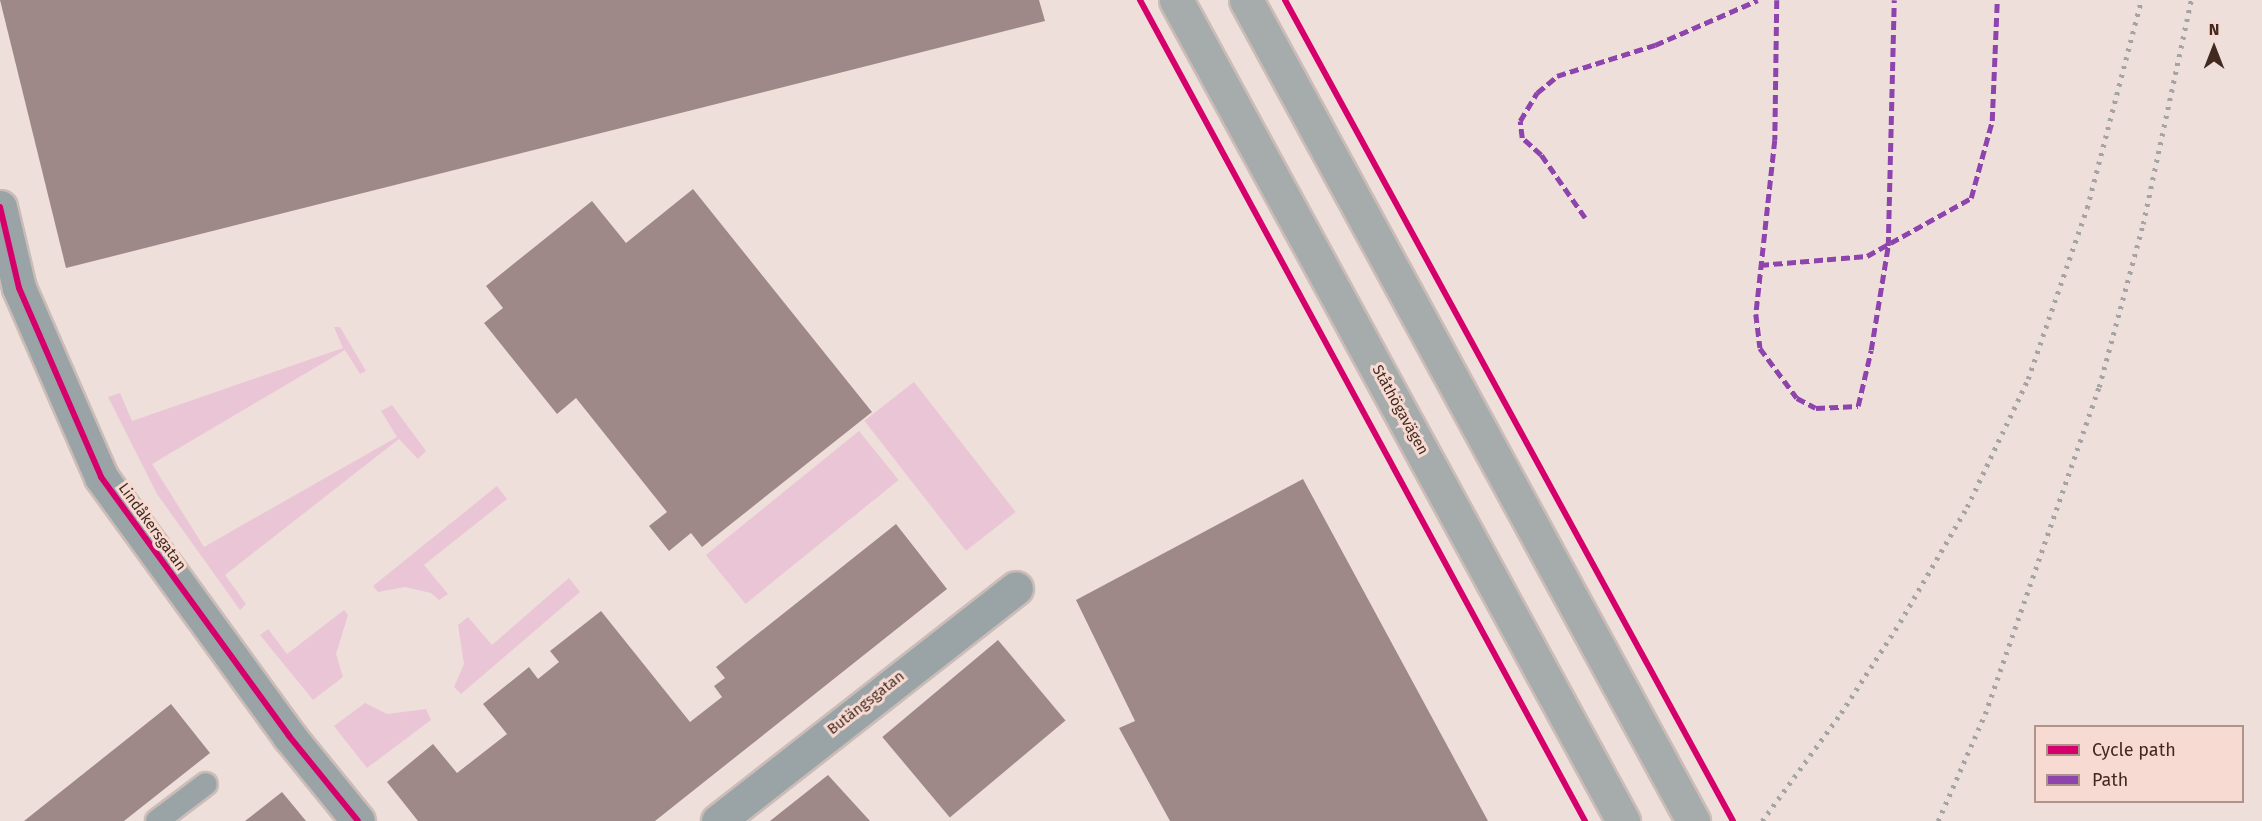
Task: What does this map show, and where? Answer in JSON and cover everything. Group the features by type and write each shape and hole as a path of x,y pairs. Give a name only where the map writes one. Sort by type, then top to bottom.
{"main road":[{"name":"Ståthögavägen","path":"1176,0 1623,821"},
{"path":"1246,0 1693,821"}],"street":[{"name":"Lindåkersgatan","path":"0,207 19,288 101,477 289,736 358,821"},
{"name":"Butängsgatan","path":"718,821 1016,588"}],"lane":[{"path":"157,821 206,784"}],"shaded area":[{"path":"334,327 340,327 366,371 360,374 345,350 152,464 204,547 397,437 381,411 392,405 426,451 418,459 399,439 225,575 246,604 240,610 157,494 108,397 120,393 132,421 343,348"},
{"path":"914,382 1016,512 966,551 864,421"},
{"path":"859,431 899,480 746,604 706,555"},
{"path":"497,486 507,499 424,565 448,594 439,600 431,593 405,587 378,592 373,586"},
{"path":"569,578 580,592 461,694 454,687 464,664 458,625 468,617 492,645"},
{"path":"344,610 348,615 336,654 343,677 313,700 260,635 268,629 287,654"},
{"path":"365,703 387,714 426,709 431,720 367,768 334,726"}],"building":[{"path":"0,0 1039,0 1045,21 66,268"},
{"path":"693,189 872,412 702,547 691,533 669,551 649,526 667,512 576,398 557,414 484,323 503,308 486,286 592,201 626,243"},
{"path":"1303,479 1488,821 1170,821 1119,728 1135,721 1076,600"},
{"path":"896,524 947,589 655,821 418,821 387,782 433,744 457,773 507,734 483,704 529,667 538,679 559,662 550,651 601,611 690,722 722,697 714,686 725,678 716,667"},
{"path":"998,640 1065,720 950,817 882,737"},
{"path":"171,704 210,753 124,821 24,821"},
{"path":"828,775 870,821 770,821"},
{"path":"282,792 306,821 245,821"}],"railway":[{"path":"1762,821 1841,713 1900,622 1967,507 2028,379 2087,208 2141,0"},
{"path":"1938,821 1985,714 2099,387 2143,224 2191,0"}],"marked path":[{"path":"1585,218 1541,155 1522,138 1520,121 1537,93 1557,76 1655,45 1758,0"},
{"path":"1777,0 1775,140 1756,314 1760,348 1797,398 1816,408 1858,406 1871,350 1888,246 1894,0"},
{"path":"1760,265 1867,256 1971,198 1992,121 1997,0"}],"cycle path":[{"path":"1140,0 1585,821"},
{"path":"1285,0 1733,821"},
{"path":"0,207 19,288 101,477 289,736 358,821"}]}
